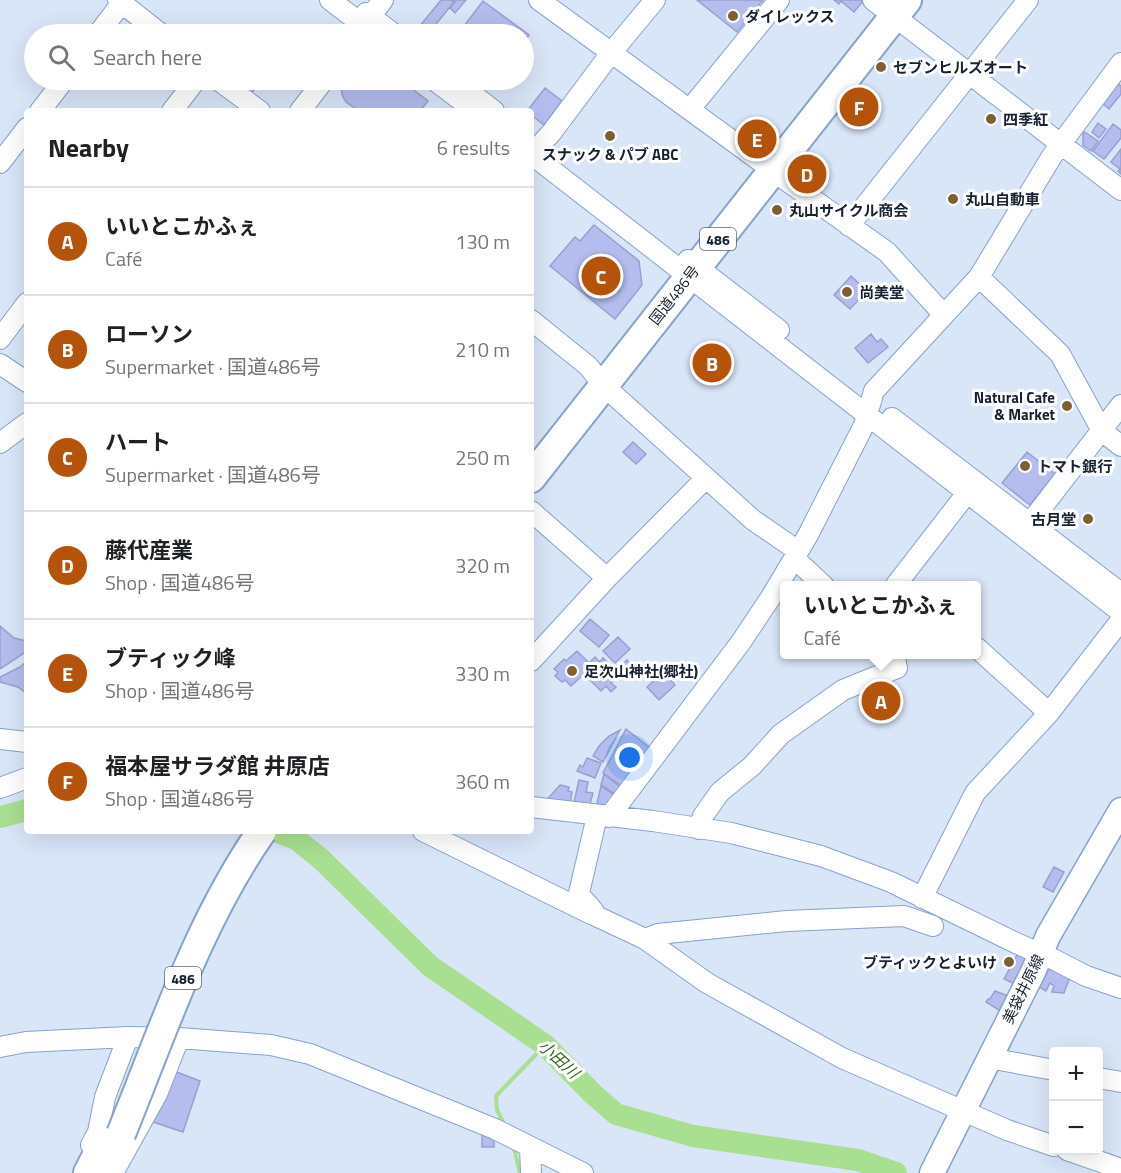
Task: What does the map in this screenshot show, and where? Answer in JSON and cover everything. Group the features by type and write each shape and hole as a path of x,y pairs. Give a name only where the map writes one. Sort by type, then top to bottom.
{"highway":[{"name":"国道486号","path":"534,474 599,380 767,166 889,5"},
{"name":"国道486号","path":"534,454 599,380"},
{"name":"486","path":"100,1173 187,937 214,884 245,834"},
{"name":"486","path":"88,1173 115,1132 198,941 241,863 260,834"}],"main road":[{"name":"美袋井原線","path":"932,1173 1034,970 1048,936 1121,810"}],"street":[{"path":"330,0 361,24"},
{"path":"350,0 364,24"},
{"path":"368,24 383,0"},
{"path":"539,0 893,258 944,315"},
{"path":"534,149 655,0"},
{"path":"690,109 779,0"},
{"path":"849,225 1028,0"},
{"path":"105,24 122,1 149,24"},
{"path":"889,5 970,73 1121,190"},
{"path":"596,916 579,893 603,816 741,642 796,555 859,435 874,391 979,277 1061,143 1121,63"},
{"path":"42,108 56,90"},
{"path":"174,108 188,90"},
{"path":"232,90 256,108"},
{"path":"302,108 316,90"},
{"path":"447,90 471,108"},
{"path":"466,90 490,108"},
{"path":"0,163 24,132"},
{"path":"534,151 971,487 1121,612"},
{"path":"979,277 1064,359 1102,431 1121,446"},
{"path":"0,339 24,307"},
{"path":"534,322 577,358 753,520 796,555 820,581"},
{"path":"0,364 24,380"},
{"path":"1030,523 1121,405"},
{"path":"0,443 24,425"},
{"path":"534,658 607,578 706,478"},
{"path":"971,487 1030,523 1121,593"},
{"path":"898,581 971,487"},
{"path":"534,514 607,578"},
{"path":"922,898 975,793 1049,713 1121,620"},
{"path":"981,652 1049,713"},
{"path":"699,829 703,816 720,792 752,766 781,734 843,690 897,668 895,659"},
{"path":"0,739 24,742"},
{"path":"0,788 24,779"},
{"path":"534,807 731,833 821,856 891,882 1086,976 1121,988"},
{"path":"429,834 645,939 707,983 842,1058 962,1113 1049,1145"},
{"path":"645,939 658,934 776,922 904,916 933,926"},
{"path":"74,1173 98,1132 105,1097 128,1037"},
{"path":"0,1047 26,1042 128,1037 179,1038 271,1046 310,1054 495,1129 583,1173"},
{"path":"113,1173 157,1094 179,1038"},
{"path":"989,1059 1049,1069"},
{"path":"1103,1079 1121,1082"},
{"path":"528,1145 531,1173"},
{"path":"1081,1155 1121,1169"}],"building":[{"path":"441,0 454,2 436,24 422,24"},
{"path":"452,0 466,0 455,13 450,8 455,2"},
{"name":"ダイレックス","path":"697,0 763,0 737,32"},
{"path":"834,0 863,1 854,12 841,1 839,4"},
{"path":"483,1 514,24 466,24"},
{"path":"1117,83 1121,86 1121,94 1109,109 1102,103"},
{"path":"545,88 562,101 544,125 534,117 534,108 529,108"},
{"path":"342,90 414,90 428,101 422,108 355,108 346,102"},
{"path":"1098,123 1106,129 1099,138 1092,132"},
{"path":"1113,124 1121,130 1121,138 1104,159 1093,151"},
{"path":"1083,131 1098,141 1091,151 1083,145"},
{"path":"1121,149 1121,174 1118,171 1120,169 1111,162"},
{"path":"594,225 639,261 642,285 615,319 550,266 575,237 580,241"},
{"path":"851,276 867,291 850,309 834,295"},
{"path":"871,334 877,342 881,339 888,347 868,363 855,348"},
{"path":"711,345 731,360 713,383 694,368"},
{"path":"633,442 646,454 636,464 623,452"},
{"path":"1027,452 1055,474 1030,505 1002,483"},
{"path":"590,619 609,635 599,647 580,631"},
{"path":"0,626 14,638 24,640 24,653 0,669"},
{"path":"618,637 630,649 615,663 603,651"},
{"path":"577,651 589,663 595,657 600,662 603,658 615,670 611,674 615,679 611,683 616,687 611,692 606,686 601,691 584,674 571,686 565,680 562,682 555,676 558,672 554,669"},
{"path":"627,660 640,673 633,679 620,667"},
{"path":"24,664 24,692 18,687 0,682 0,677"},
{"path":"663,672 675,685 659,700 647,687"},
{"path":"626,729 650,748 622,786 603,773"},
{"path":"620,730 603,762 593,756 609,736"},
{"path":"587,758 601,763 595,778 577,771 580,765 583,767"},
{"path":"604,774 620,787 615,794 601,785"},
{"path":"579,780 588,782 586,792 593,793 590,804 574,802"},
{"path":"560,785 569,787 568,791 572,792 570,805 544,803"},
{"path":"601,786 614,795 604,809 596,808"},
{"path":"1054,867 1064,872 1053,892 1043,887"},
{"path":"1018,953 1027,959 1015,984 1004,979"},
{"path":"1047,968 1070,977 1064,993 1052,992 1054,986 1050,983 1046,991 1036,985"},
{"path":"995,991 1011,997 1002,1012 986,1002"},
{"path":"174,1071 200,1081 183,1132 150,1121"},
{"path":"482,1135 494,1135 494,1147 482,1147"}],"waterway":[{"name":"小田川","path":"0,817 24,811"},
{"name":"小田川","path":"283,834 296,839 321,859 430,966 545,1045 616,1114 693,1136 858,1160 896,1173"},
{"path":"504,1124 497,1110 496,1096 545,1045"},
{"path":"514,1148 520,1173"}],"place":[{"name":"ダイレックス","path":"733,16"},
{"name":"セブンヒルズオート","path":"881,67"},
{"name":"福本屋サラダ館 井原店","path":"859,107"},
{"name":"四季紅","path":"991,119"},
{"name":"スナック & パブ ABC","path":"610,136"},
{"name":"ブティック峰","path":"757,139"},
{"name":"藤代産業","path":"807,174"},
{"name":"丸山自動車","path":"953,199"},
{"name":"丸山サイクル商会","path":"777,210"},
{"name":"ハート","path":"601,276"},
{"name":"尚美堂","path":"847,292"},
{"name":"ローソン","path":"712,363"},
{"name":"Natural Cafe & Market","path":"1067,406"},
{"name":"トマト銀行","path":"1025,466"},
{"name":"古月堂","path":"1088,519"},
{"name":"足次山神社(郷社)","path":"572,671"},
{"name":"いいとこかふぇ","path":"881,701"},
{"name":"ブティックとよいけ","path":"1009,962"}]}
